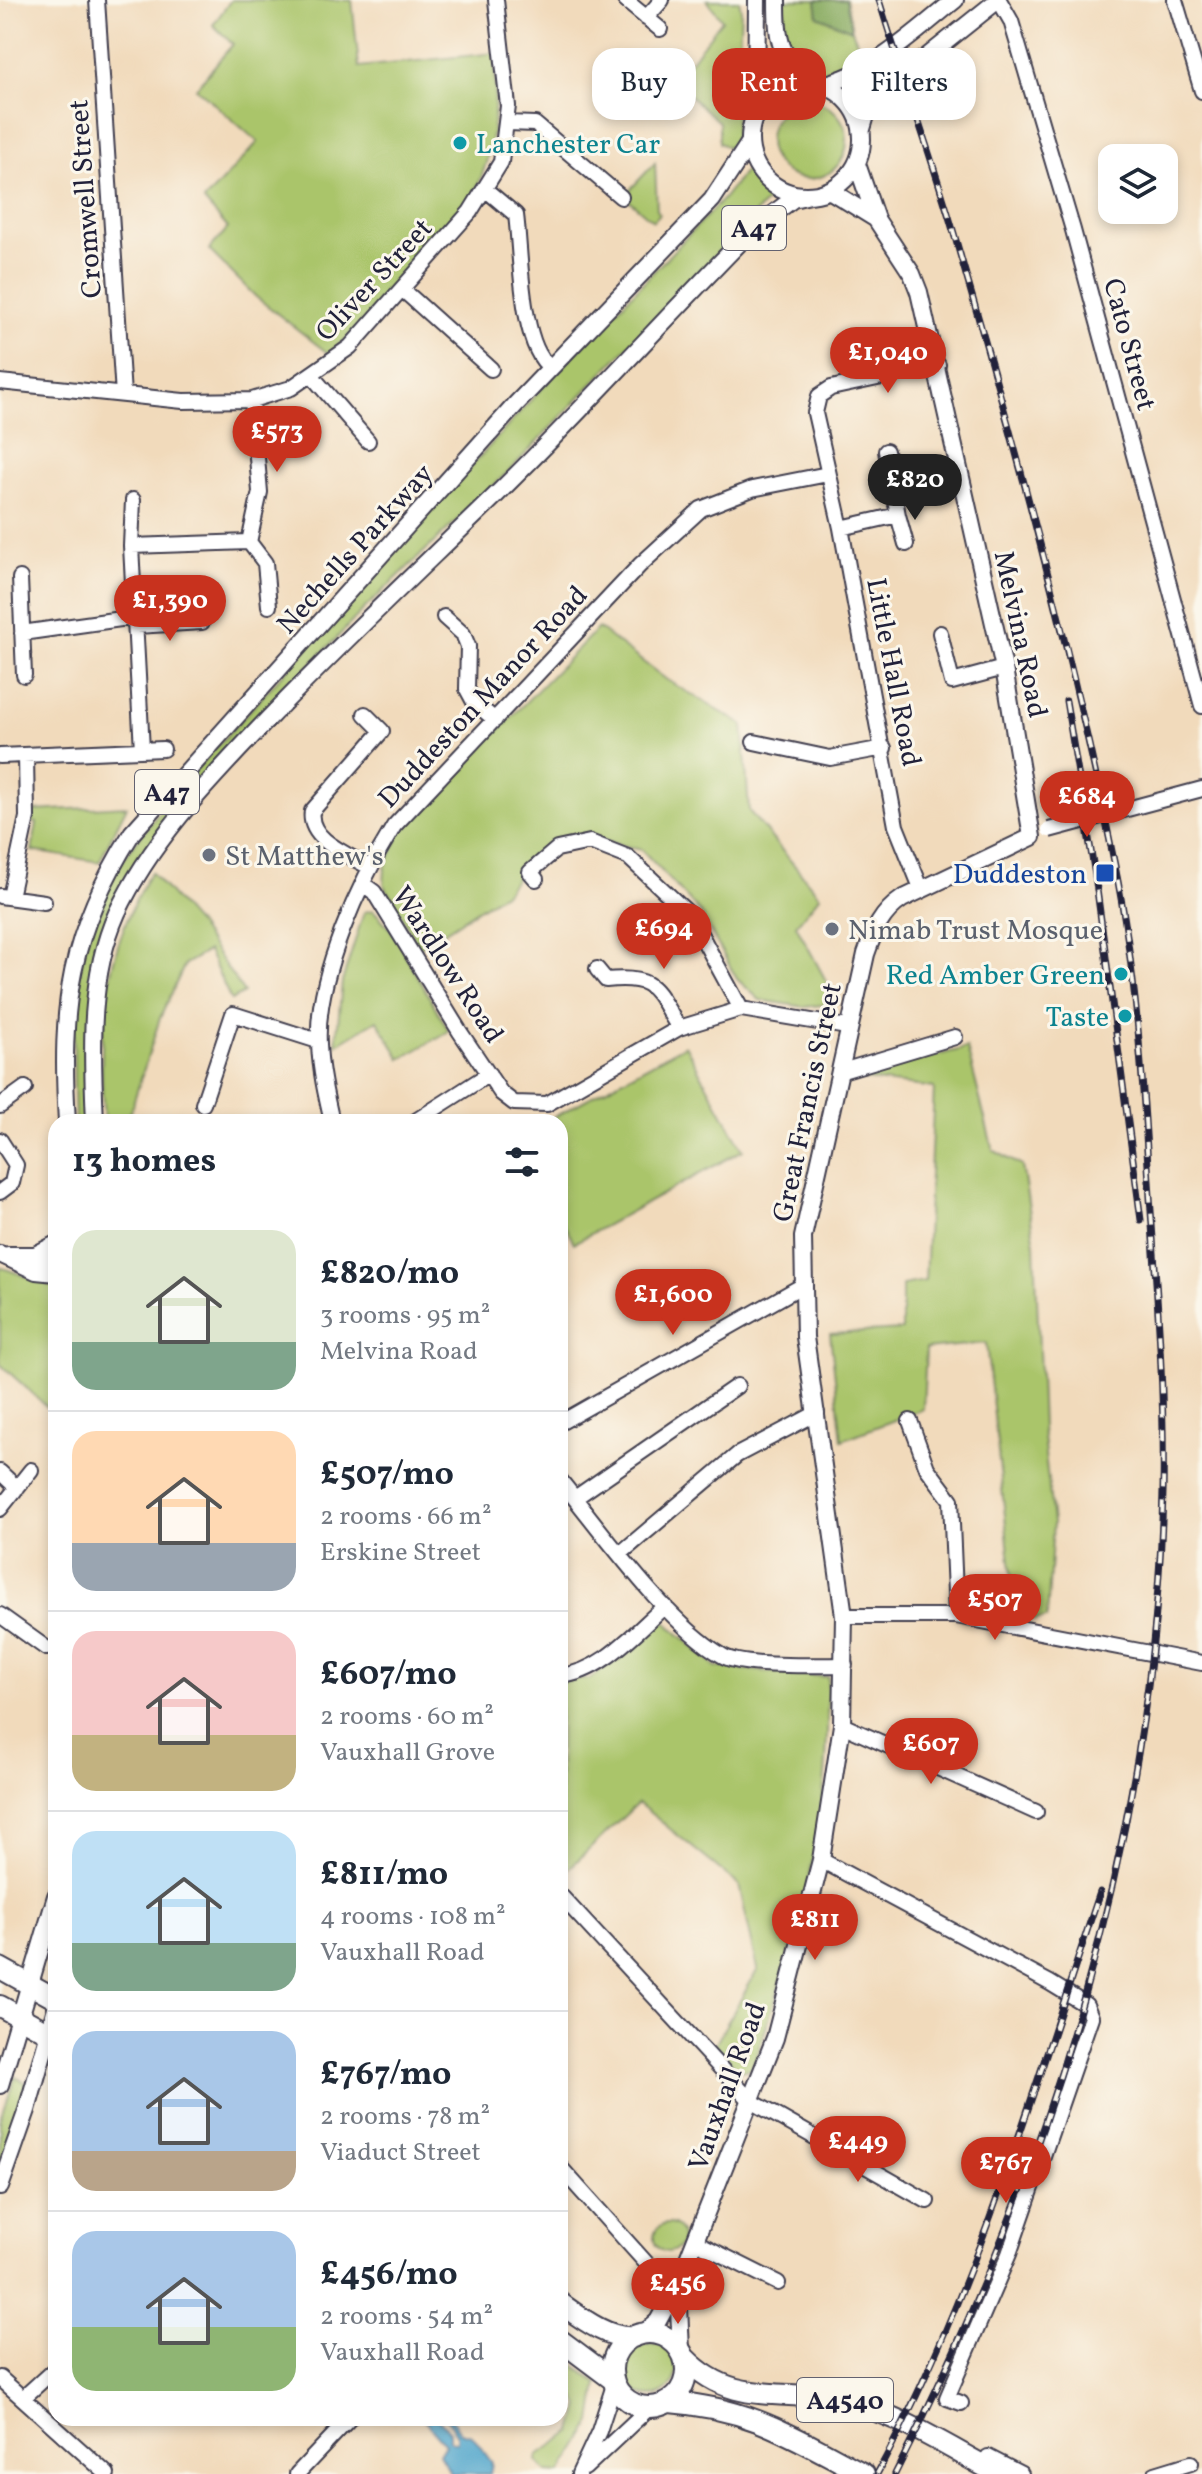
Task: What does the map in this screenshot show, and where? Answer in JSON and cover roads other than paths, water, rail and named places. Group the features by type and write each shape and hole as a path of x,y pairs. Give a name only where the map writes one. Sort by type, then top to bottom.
{"highway":[{"path":"0,1968 43,2012"},
{"path":"0,2006 43,2012"},
{"name":"A4540","path":"568,2308 600,2328 623,2337 665,2336 702,2377 726,2388 837,2399 877,2411 999,2474"},
{"path":"613,2382 615,2354 638,2335"},
{"name":"A4540","path":"568,2346 613,2382 625,2399 659,2405 712,2406 751,2416 864,2474"},
{"path":"659,2405 686,2378 683,2354"}],"main road":[{"path":"757,0 757,48"},
{"path":"777,0 777,32 782,48"},
{"path":"826,83 842,81 883,55 955,0"},
{"path":"857,164 867,112 879,95 998,0"},
{"path":"826,89 849,103 862,132"},
{"name":"A47","path":"755,120 750,142 754,159 769,180 793,193 810,195 829,190 840,184 857,164"},
{"name":"Nechells Parkway","path":"67,1114 65,1041 71,980 85,923 107,873 145,816 550,367 712,200 750,142"},
{"name":"Melvina Road","path":"857,164 876,219 912,274 938,365 1004,668 1032,837"},
{"name":"Melvina Road","path":"829,190 876,219"},
{"name":"Nechells Parkway","path":"95,1114 93,1020 102,966 116,916 135,878 176,820 354,629 439,549 754,228 793,199 810,195"},
{"name":"Great Francis Street","path":"844,1616 805,1337 803,1237 847,1027 866,954 877,924 888,909 921,888 1032,837"},
{"path":"87,1114 93,1082"},
{"path":"1,1255 35,1255 48,1248"},
{"path":"1,1255 48,1260"},
{"path":"1,1255 36,1271 48,1272"},
{"name":"Vauxhall Road","path":"638,2335 658,2321 678,2284 775,2038 821,1860 842,1725 844,1616"},
{"path":"0,2187 43,2012 48,1967"},
{"path":"0,2085 43,2012"},
{"name":"Vauxhall Road","path":"678,2284 683,2354"}],"street":[{"name":"Cromwell Street","path":"97,0 123,395"},
{"name":"Oliver Street","path":"0,382 220,403 279,393 312,376 360,338 470,212 501,162 508,123 496,0"},
{"path":"625,0 660,29"},
{"path":"646,18 662,0"},
{"name":"Cato Street","path":"998,0 1011,21 1073,230 1202,706"},
{"path":"1175,0 1202,91"},
{"path":"508,123 535,124 621,197"},
{"path":"485,189 516,215 526,309 535,344 550,367"},
{"path":"402,289 491,369"},
{"name":"Little Hall Road","path":"921,888 896,826 841,528 815,413 819,396 831,388 938,365"},
{"path":"312,376 368,441"},
{"path":"252,400 260,492 249,542 265,563 269,606"},
{"path":"886,451 906,544"},
{"name":"Duddeston Manor Road","path":"331,1114 318,1041 335,953 369,867 394,826 640,565 701,509 752,489 828,474"},
{"path":"133,500 131,546 142,750"},
{"path":"841,528 898,515"},
{"path":"131,546 249,542"},
{"path":"20,578 24,675"},
{"path":"444,617 468,630 470,662 467,689 474,702 495,720"},
{"path":"22,633 136,621 202,622"},
{"path":"940,633 952,682 1004,668"},
{"name":"Wardlow Road","path":"365,714 386,735 312,811 311,819 319,837 369,867"},
{"path":"754,742 830,758 884,748"},
{"path":"0,756 163,749"},
{"path":"26,755 27,817 5,897 44,902"},
{"path":"1032,837 1202,789"},
{"path":"531,873 557,849 590,842 628,857 690,915 741,1009"},
{"name":"Wardlow Road","path":"363,884 374,892 489,1074 514,1103 547,1104 679,1028 741,1009 847,1027"},
{"path":"604,979 636,977 650,984 679,1028"},
{"path":"203,1104 233,1014 318,1041"},
{"path":"839,1072 955,1037"},
{"name":"Wardlow Road","path":"419,1114 424,1107 489,1074"},
{"path":"0,1106 25,1088"},
{"path":"0,1140 16,1165 12,1183 0,1192"},
{"path":"568,1418 805,1284"},
{"path":"575,1498 737,1386"},
{"path":"621,1553 737,1455 817,1413"},
{"path":"910,1421 927,1468 951,1500 956,1616"},
{"path":"0,1509 31,1470"},
{"path":"0,1472 17,1488"},
{"path":"568,1490 665,1606 724,1657 790,1666 845,1665"},
{"path":"568,1675 592,1667 665,1606"},
{"path":"0,1615 46,1648"},
{"path":"844,1616 956,1616 1202,1663"},
{"path":"842,1725 1036,1812"},
{"path":"821,1860 1050,1983 1088,2008 1091,2022 954,2400"},
{"path":"568,1904 751,2101 927,2201"},
{"path":"568,2176 648,2265"},
{"path":"696,2242 778,2283"},
{"path":"23,2398 48,2375"},
{"path":"0,2378 48,2421"},
{"path":"579,2474 599,2431 613,2382"},
{"path":"579,2474 659,2405"},
{"path":"54,2426 107,2474"},
{"path":"297,2474 342,2426"},
{"path":"920,2432 957,2442 1021,2474"},
{"path":"1155,2474 1197,2459"},
{"path":"1173,2474 1197,2459"}],"water":[{"path":"430,2426 445,2426 450,2432 450,2441 457,2442 451,2426 472,2435 492,2463 490,2474 451,2474 439,2454 445,2444"}],"railway":[{"path":"879,0 948,213 1022,476 1081,709 1115,866 1129,948 1142,1072 1163,1418 1163,1492 1155,1620 1139,1747 1115,1873 1084,1997 1046,2120 1001,2240 951,2359 895,2474"},
{"path":"1066,701 1095,875 1141,1220"},
{"path":"877,2474 912,2404 974,2261 1027,2114 1100,1892"}],"place":[{"name":"Lanchester Car","path":"460,143"},
{"name":"St Matthew's","path":"209,855"},
{"name":"Duddeston","path":"1105,873"},
{"name":"Nimab Trust Mosque","path":"832,929"},
{"name":"Red Amber Green","path":"1121,974"},
{"name":"Taste","path":"1125,1016"}]}
